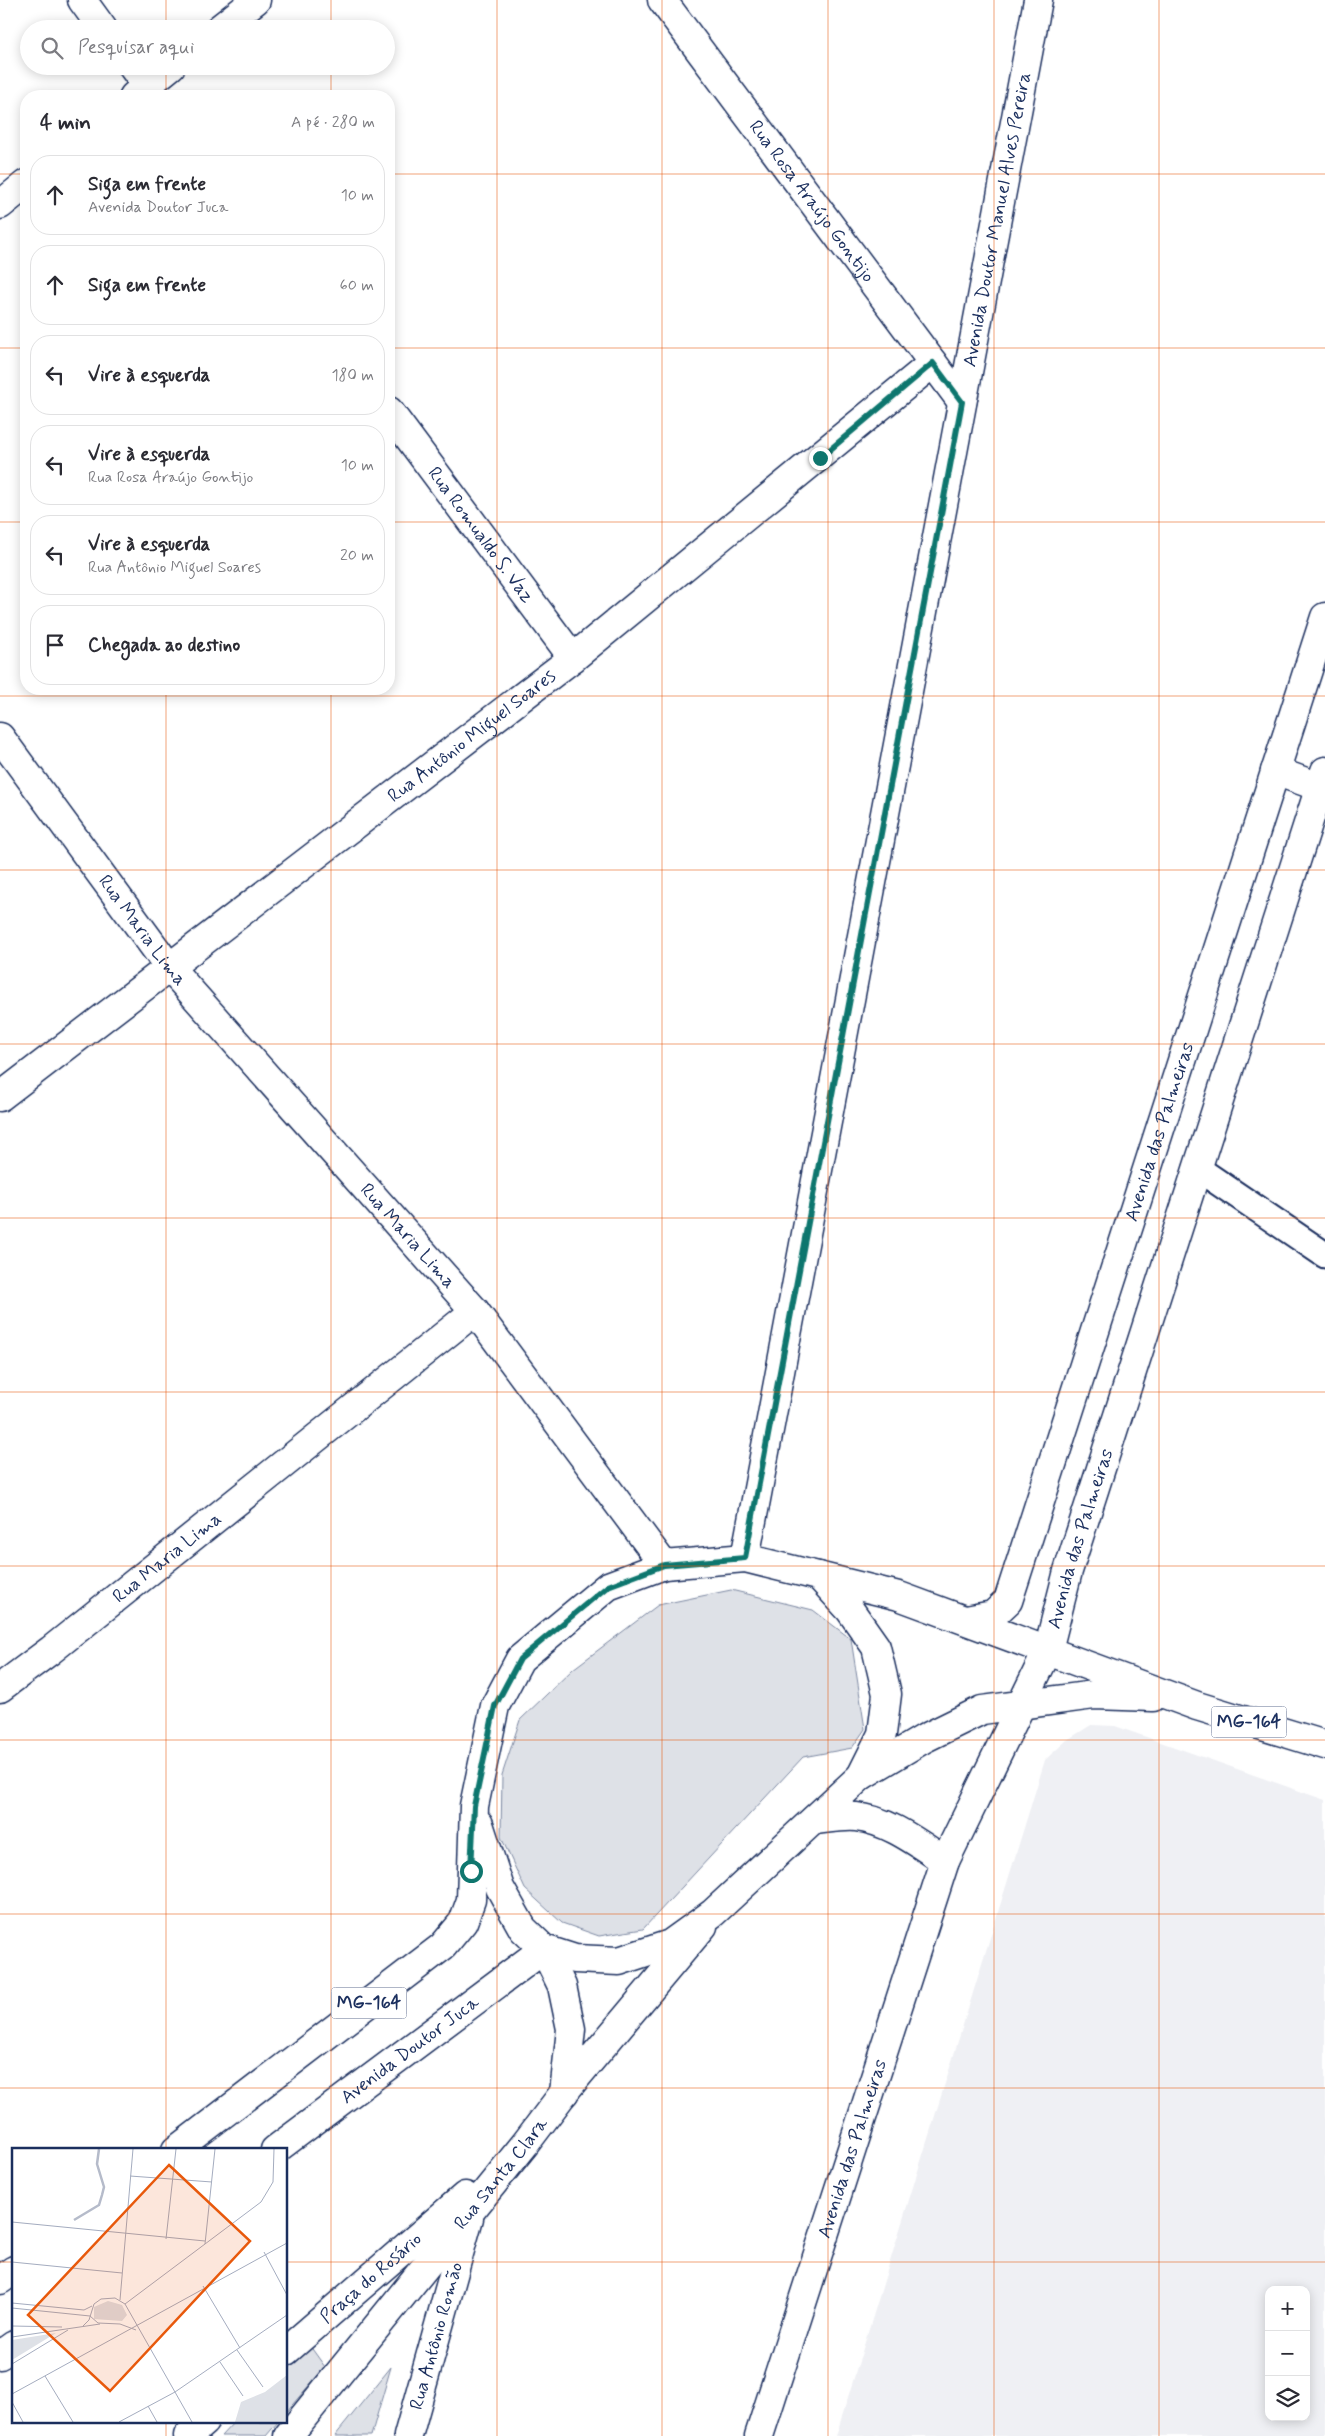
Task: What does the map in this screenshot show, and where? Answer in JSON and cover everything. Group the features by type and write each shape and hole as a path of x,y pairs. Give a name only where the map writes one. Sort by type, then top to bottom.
{"street":[{"path":"82,0 96,20"},
{"path":"230,20 256,0"},
{"name":"Rua Rosa Araújo Gontijo","path":"662,0 962,402"},
{"name":"Avenida Doutor Manuel Alves Pereira","path":"745,1558 1038,0"},
{"path":"141,86 158,75"},
{"path":"0,205 20,189"},
{"name":"Rua Antônio Miguel Soares","path":"0,1097 573,658 933,363"},
{"name":"Rua Romualdo S. Vaz","path":"395,419 573,658"},
{"name":"Avenida das Palmeiras","path":"966,1620 993,1614 1008,1601 1325,617"},
{"name":"Rua Maria Lima","path":"0,738 169,968 475,1311 51,1650 0,1688"},
{"path":"1275,771 1323,782"},
{"name":"Avenida das Palmeiras","path":"759,2436 945,1861 1048,1650 1068,1571 1323,782"},
{"path":"475,1311 664,1565"},
{"name":"MG-164","path":"179,2148 443,1946 463,1922 471,1900 474,1806 495,1706 520,1659 608,1586 664,1565 745,1558 899,1596 1174,1697 1325,1745"},
{"path":"819,1576 850,1610 876,1647 887,1694 882,1734 861,1776"},
{"path":"544,1948 575,1959 620,1961 670,1944 713,1913 861,1776 925,1738 982,1710 1094,1695 1174,1697"},
{"path":"474,1806 500,1888 523,1929 544,1948 562,1986 571,2029 564,2093"},
{"path":"814,1820 856,1817 875,1822 911,1838 945,1861"},
{"name":"Rua Santa Clara","path":"288,2436 525,2144 564,2093 713,1913"},
{"name":"Avenida Doutor Juca","path":"278,2148 544,1948"},
{"name":"Praça do Rosário","path":"288,2349 525,2144"},
{"name":"Rua Antônio Romão","path":"408,2436 472,2207"},
{"path":"0,2280 12,2271"},
{"path":"0,2355 12,2346"},
{"path":"188,2436 202,2424"}],"lane":[{"path":"1197,1168 1325,1255"}],"shaded area":[{"path":"731,1590 813,1610 851,1639 865,1729 852,1748 803,1757 643,1929 599,1936 562,1923 525,1889 501,1837 502,1775 520,1720 573,1669 658,1605"},
{"path":"1091,1725 1115,1726 1325,1800 1325,2436 836,2436 1045,1760 1067,1740"},
{"path":"310,2346 325,2367 288,2410 288,2368"},
{"path":"391,2367 371,2436 335,2436"},
{"path":"232,2424 276,2424 266,2436 221,2436"}],"route":[{"path":"471,1871 474,1806 495,1706 520,1659 608,1586 664,1565 745,1558 962,402 933,363 820,458"}]}
